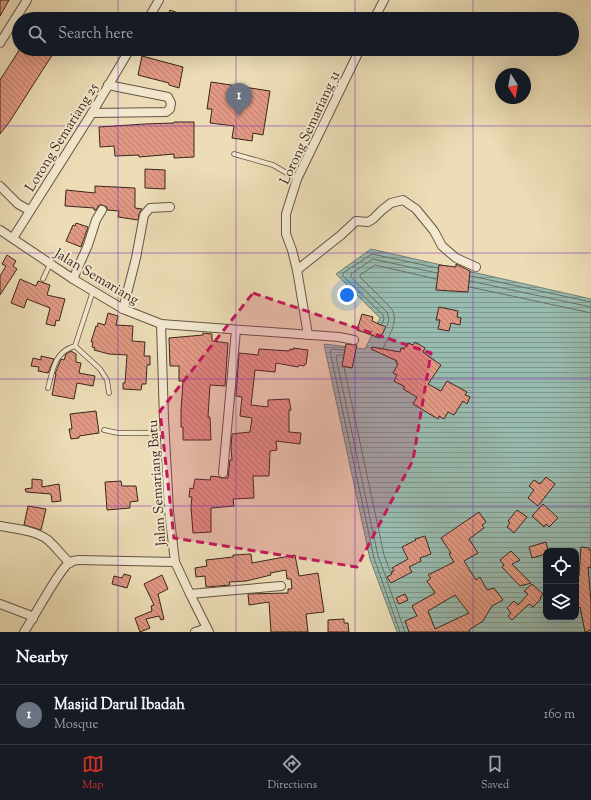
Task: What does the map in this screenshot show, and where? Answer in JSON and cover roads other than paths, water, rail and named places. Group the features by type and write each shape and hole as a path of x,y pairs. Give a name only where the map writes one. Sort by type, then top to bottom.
{"street":[{"path":"19,12 27,0"},
{"path":"152,12 159,0"},
{"path":"378,12 384,0"},
{"path":"0,43 12,24"},
{"name":"Lorong Semariang 25","path":"13,238 29,210 92,113 126,56"},
{"name":"Lorong Semariang 31","path":"308,335 297,270 286,234 286,214 297,179 357,56"},
{"path":"92,113 166,112 170,108 171,103 168,97 108,85"},
{"path":"0,186 18,204 29,210"},
{"path":"297,270 356,221 368,222 373,220 390,203 403,200 416,209 434,231 442,246 456,258 476,267"},
{"path":"123,310 136,258 144,215 150,208 170,207"},
{"path":"73,279 88,245 96,220 102,210"},
{"name":"Jalan Semariang","path":"0,230 73,279 123,310 161,324 354,340"},
{"name":"Jalan Semariang Batu","path":"161,324 164,433 169,511 175,562 208,630"},
{"path":"224,473 236,330"},
{"path":"0,526 41,536 70,563"},
{"path":"24,632 60,573 70,563 79,560 175,562"},
{"path":"190,594 281,586"},
{"path":"0,604 29,614 33,618"},
{"path":"195,632 208,630"}],"lane":[{"path":"234,154 273,165 297,179"},
{"path":"43,278 50,263"},
{"path":"48,388 58,356 75,346 93,291"},
{"path":"75,346 100,369 106,380 109,393"},
{"path":"104,430 118,433 164,433"}],"water":[{"path":"371,249 591,299 591,632 397,632 370,559 324,344 365,349 380,318 336,274"}],"place":[{"name":"Masjid Darul Ibadah","path":"239,116"}]}
